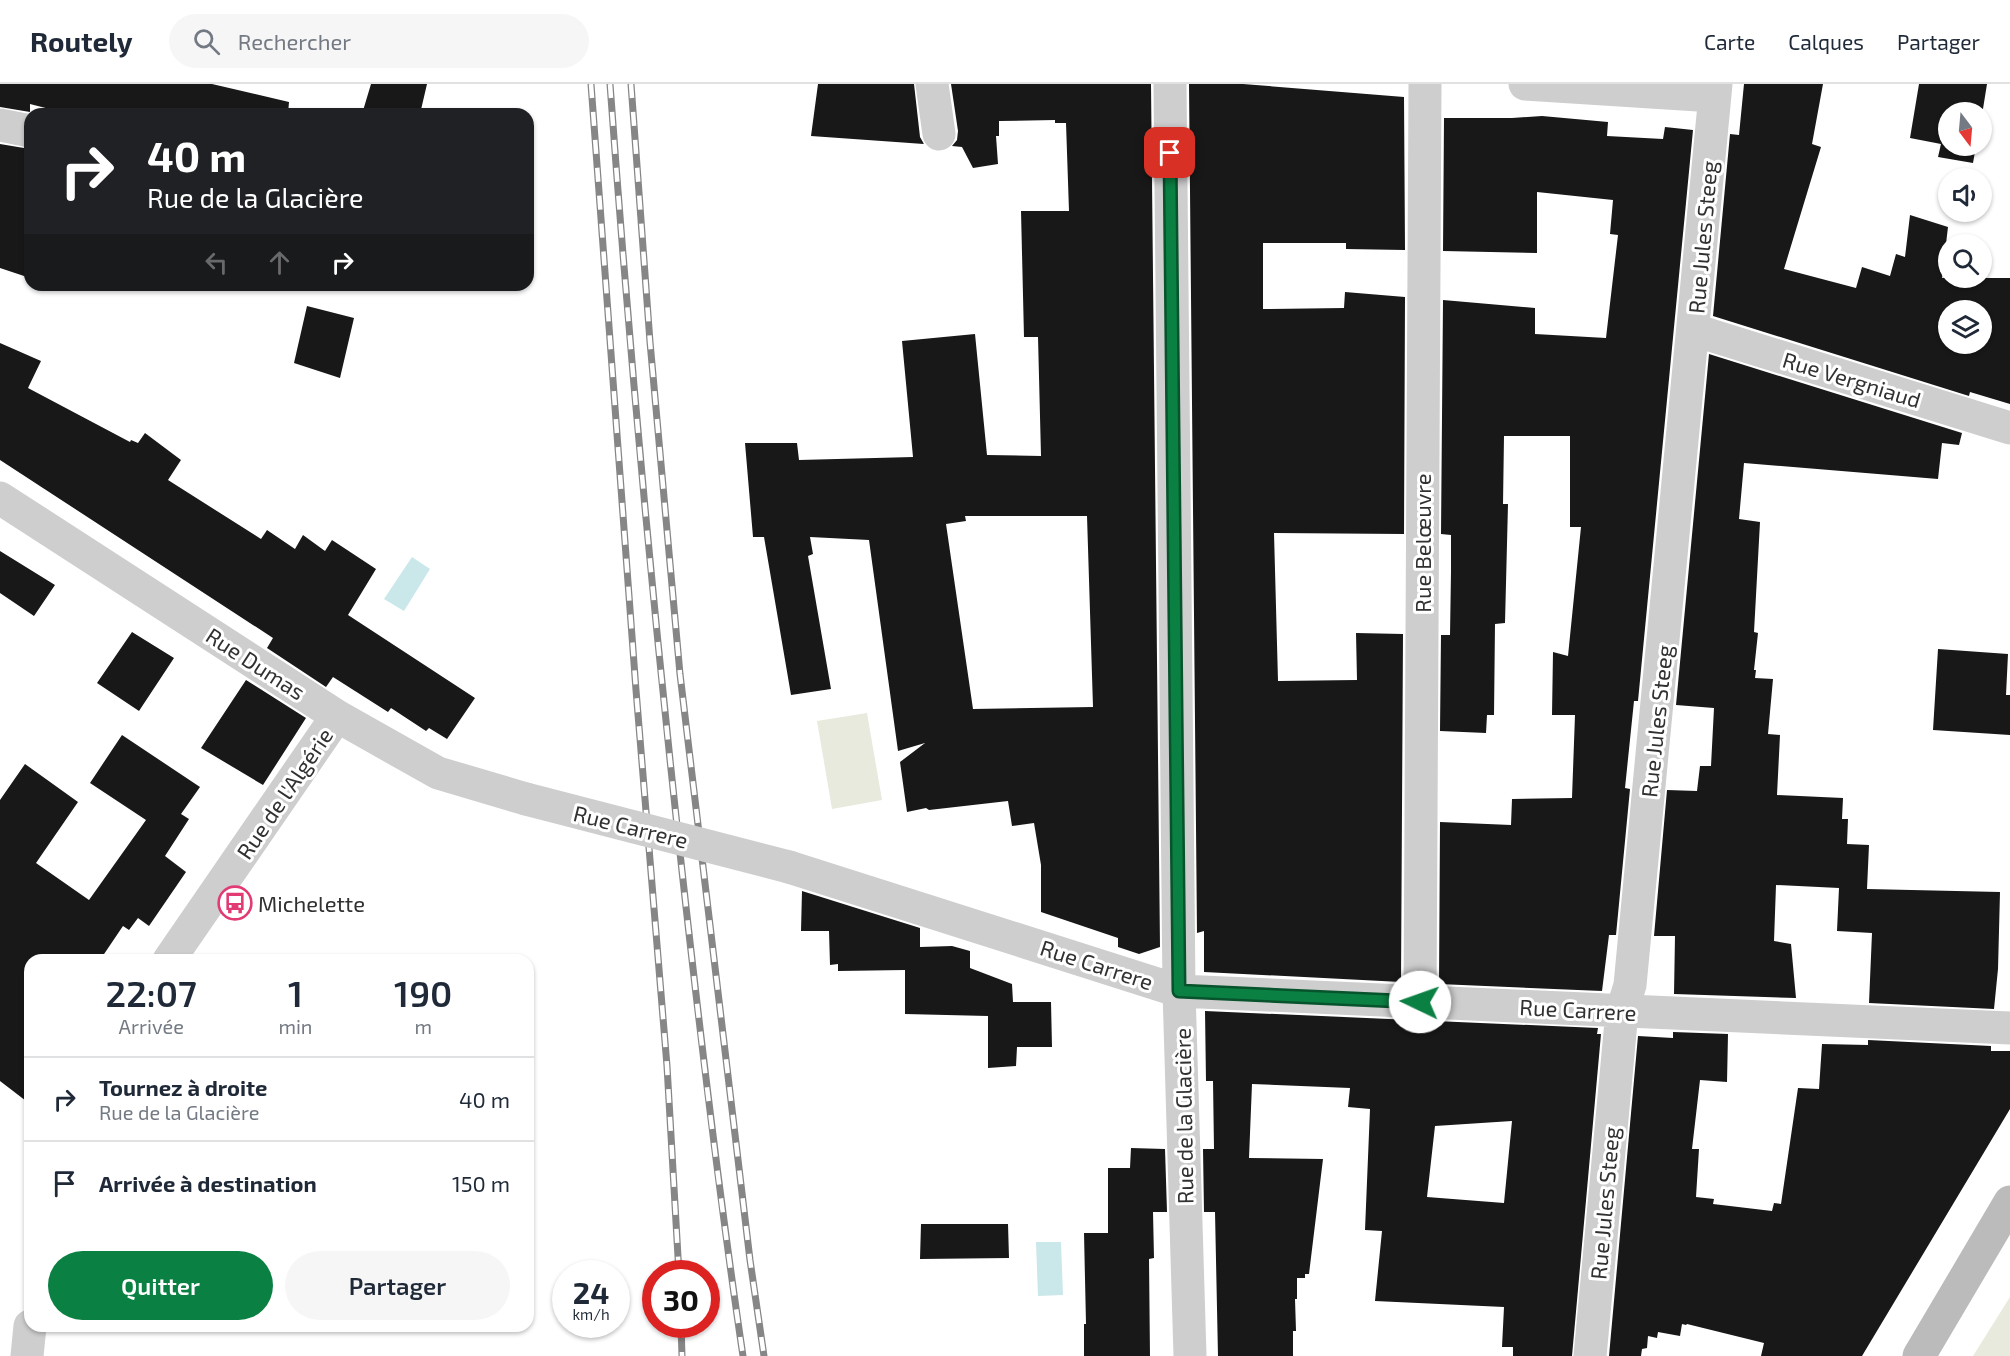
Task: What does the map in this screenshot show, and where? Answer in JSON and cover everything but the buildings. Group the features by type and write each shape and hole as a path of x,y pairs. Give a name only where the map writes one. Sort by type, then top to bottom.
{"main road":[{"path":"1919,1356 2010,1202"}],"street":[{"path":"932,84 939,134"},
{"name":"Rue de la Glacière","path":"1170,84 1179,991 1190,1356"},
{"name":"Rue Belœuvre","path":"1420,1002 1425,84"},
{"path":"1525,84 1715,90"},
{"name":"Rue Jules Steeg","path":"1590,1356 1622,1011 1630,985 1715,90"},
{"path":"0,125 24,130"},
{"name":"Rue Vergniaud","path":"1694,330 2010,428"},
{"name":"Rue Dumas","path":"0,498 337,716 438,773 526,799"},
{"name":"Rue de l'Algérie","path":"174,954 337,716"},
{"name":"Rue Carrere","path":"526,799 789,867 1179,991 2010,1028"},
{"path":"27,1356 29,1332"}],"shaded area":[{"path":"867,713 882,800 832,809 817,721"},
{"path":"2010,1297 2010,1356 1973,1356"}],"water":[{"path":"412,557 430,569 404,611 384,599"},
{"path":"1036,1242 1061,1242 1063,1295 1038,1296"}],"railway":[{"path":"591,84 636,690 667,1066 678,1260"},
{"path":"610,84 633,380 671,773 710,1114 743,1356"},
{"path":"631,84 650,342 680,674 750,1260 764,1356"},
{"path":"681,1338 682,1356"}],"place":[{"name":"Michelette","path":"235,903"}],"route":[{"path":"1170,153 1179,991 1420,1002"}]}
